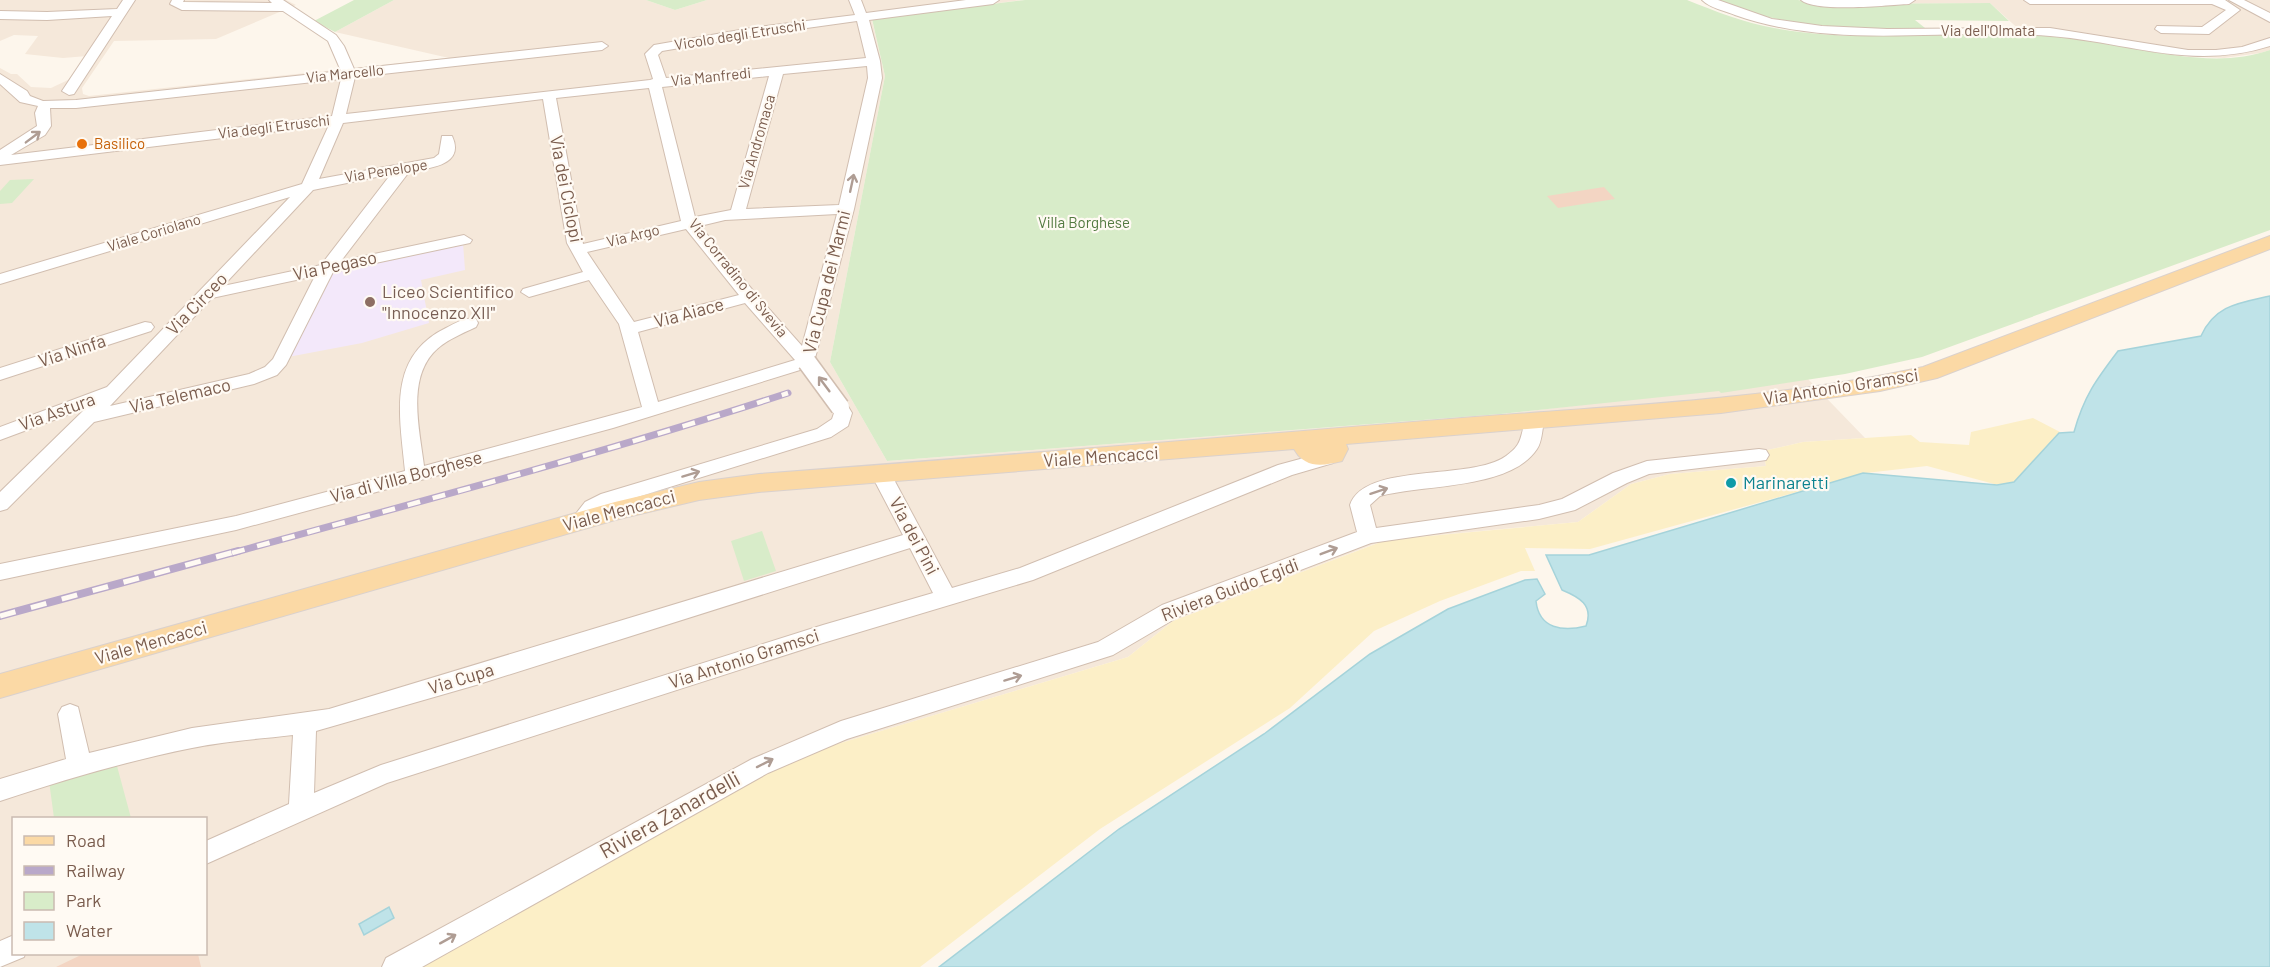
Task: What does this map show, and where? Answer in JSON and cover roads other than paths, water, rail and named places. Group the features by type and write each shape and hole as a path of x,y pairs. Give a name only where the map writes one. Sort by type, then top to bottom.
{"main road":[{"name":"Via Antonio Gramsci","path":"1319,449 1389,434 1721,405 1880,384 1929,373 2270,242"},
{"name":"Viale Mencacci","path":"0,686 581,520 651,501 718,488 1258,445 1319,449"}],"street":[{"path":"0,78 27,100 47,99 70,91 129,0"},
{"path":"178,0 176,4 182,6 287,7"},
{"path":"244,7 255,0"},
{"path":"275,0 334,40 349,74"},
{"name":"Via Cupa dei Marmi","path":"581,520 592,507 608,499 824,433 841,422 843,412 807,362 846,209 875,78 874,61 855,0"},
{"path":"862,17 993,0"},
{"name":"Via dell'Olmata","path":"1708,0 1761,20 1808,28 1878,31 2040,31 2193,53 2236,51 2270,42"},
{"path":"1807,0 1844,4 1909,0"},
{"path":"2030,0 2212,0 2223,3 2234,10 2205,31 2161,29"},
{"path":"2235,0 2270,18"},
{"path":"0,15 120,14"},
{"path":"0,20 41,21 120,14"},
{"name":"Vicolo degli Etruschi","path":"657,83 651,54 658,48 739,33 862,17"},
{"name":"Via Marcello","path":"47,99 88,102 602,46"},
{"name":"Via Manfredi","path":"549,94 874,61"},
{"name":"Via Andromaca","path":"737,213 777,71"},
{"name":"Via Circeo","path":"0,504 114,391 308,187 338,119 349,74"},
{"name":"Via Corradino di Svevia","path":"657,83 689,222 749,297 807,362"},
{"name":"Via Marcello","path":"70,91 88,102"},
{"name":"Via degli Etruschi","path":"0,158 549,94"},
{"name":"Via dei Ciclopi","path":"549,94 577,250 629,329 652,411"},
{"path":"0,158 40,132 44,126 42,113 47,99"},
{"name":"Via Penelope","path":"308,187 344,178 435,163 444,159 447,139"},
{"path":"328,267 404,168"},
{"name":"Viale Coriolano","path":"0,279 308,187"},
{"path":"737,213 846,209"},
{"name":"Via Argo","path":"577,250 689,222 737,213"},
{"name":"Via Pegaso","path":"207,294 464,240"},
{"name":"Via Telemaco","path":"88,417 254,378 271,371 280,361 328,267"},
{"path":"529,292 594,274"},
{"name":"Via Aiace","path":"629,329 749,297"},
{"path":"415,475 408,392 411,373 419,357 431,344 447,333 470,323"},
{"name":"Via Ninfa","path":"0,374 145,327"},
{"name":"Via di Villa Borghese","path":"0,572 224,526 652,411 807,362"},
{"name":"Via Astura","path":"0,434 114,391"},
{"path":"1369,536 1360,507 1362,499 1368,494 1397,486 1498,468 1521,454 1529,446 1535,433 1535,422"},
{"name":"Via Antonio Gramsci","path":"207,853 367,780 823,634 1036,571 1285,470 1319,449"},
{"name":"Riviera Guido Egidi","path":"957,696 1113,646 1136,634 1164,614 1369,536 1539,512 1568,505 1620,478 1647,468 1759,455"},
{"name":"Via dei Pini","path":"881,474 947,598"},
{"name":"Via Cupa","path":"0,789 79,765 191,738 305,724 586,642 738,592 916,539"},
{"name":"Riviera Zanardelli","path":"396,967 776,757 832,734 957,696"},
{"path":"70,714 79,765"},
{"path":"300,810 305,724"}],"water":[{"path":"2270,296 2270,967 939,967 1119,829 1264,734 1370,654 1448,609 1525,580 1537,579 1545,594 1536,601 1538,610 1547,623 1569,629 1586,626 1588,612 1586,607 1579,599 1562,590 1546,555 1589,555 1863,473 1997,485 2014,482 2059,433 2074,432 2082,408 2092,389 2118,351 2201,336 2213,318 2229,307"},
{"path":"389,907 394,918 364,935 359,924"}],"railway":[{"path":"232,553 581,457 788,393"},
{"path":"0,616 238,551"}],"place":[{"name":"Basilico","path":"82,144"},
{"name":"Liceo Scientifico \"Innocenzo XII\"","path":"370,302"},
{"name":"Marinaretti","path":"1731,483"}],"park label":[{"name":"Villa Borghese","path":"1084,223"}]}
